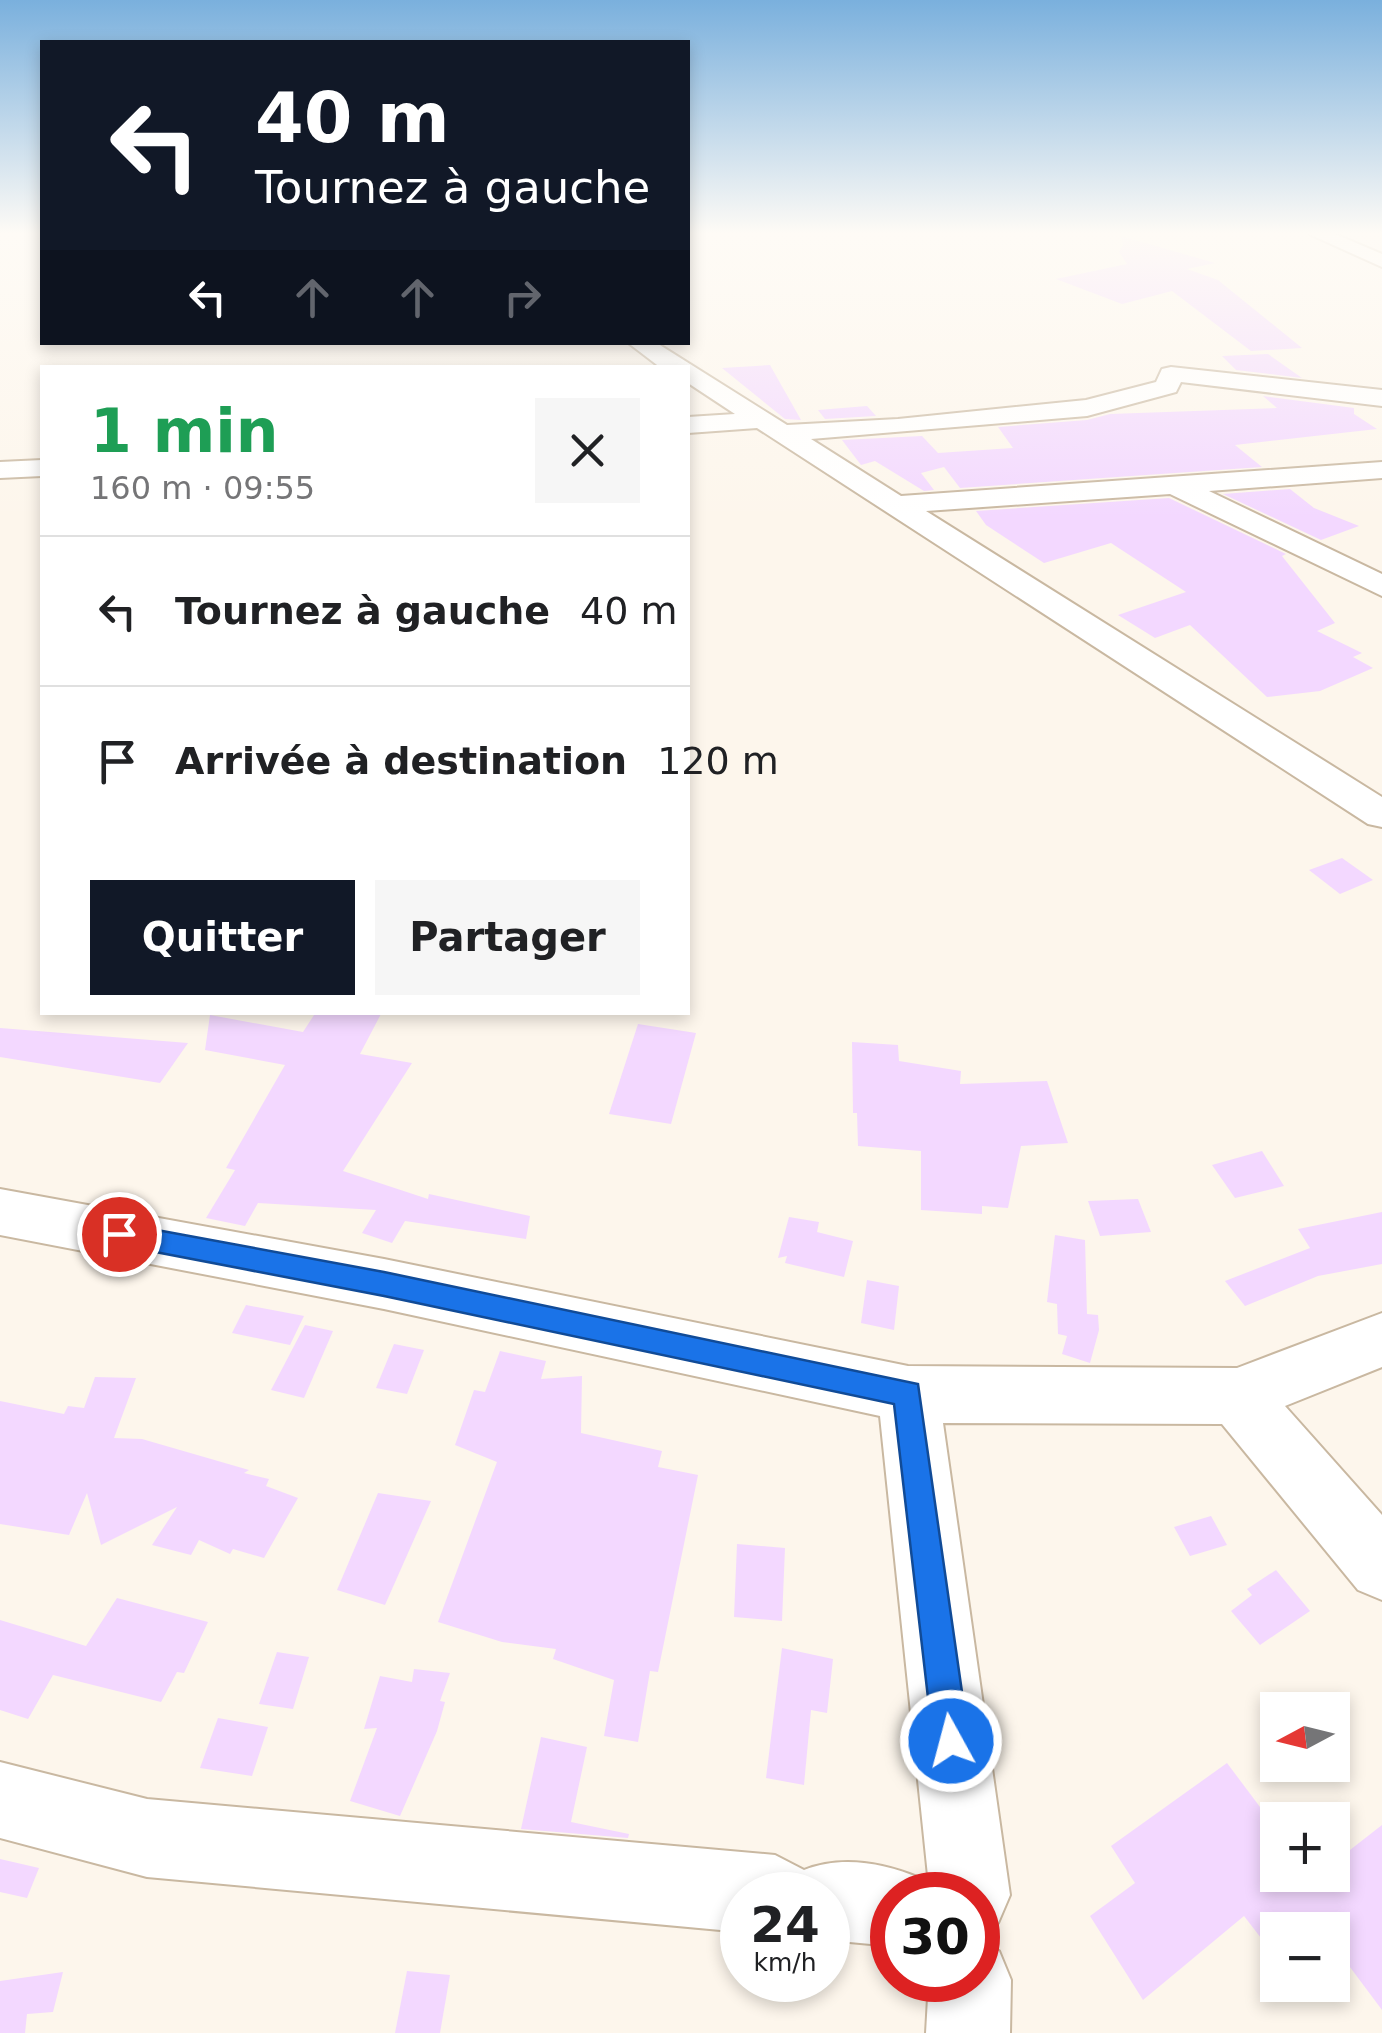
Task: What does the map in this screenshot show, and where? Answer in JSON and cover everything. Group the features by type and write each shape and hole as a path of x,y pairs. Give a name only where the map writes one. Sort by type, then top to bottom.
{"street":[{"path":"643,345 673,365"},
{"path":"690,374 1382,814"},
{"path":"690,425 898,427 1087,408 1167,387 1171,374 1382,398"},
{"path":"0,470 40,468"},
{"path":"895,505 1382,470"},
{"path":"1174,485 1382,586"},
{"path":"2,1216 403,1288 908,1394 1237,1396 1382,1340"},
{"path":"908,1394 967,1872"},
{"path":"1237,1396 1382,1566"},
{"path":"0,1800 147,1838 720,1890"},
{"path":"968,2033 969,2002"}],"building":[{"path":"1222,329 1278,329 1302,348 1251,351"},
{"path":"1268,354 1302,378 1236,370 1222,356"},
{"path":"770,365 801,420 785,419 722,368"},
{"path":"1263,396 1354,408 1354,414 1377,429 1235,445 1262,467 960,488 944,467 921,473 934,490 924,491 875,461 861,465 842,440 922,436 938,453 1013,448 998,427 1087,420 1110,414 1277,408"},
{"path":"867,406 876,416 825,419 818,410"},
{"path":"1290,489 1314,508 1359,526 1321,540 1223,494"},
{"path":"1169,498 1286,554 1282,556 1335,623 1317,631 1362,653 1353,657 1373,668 1320,691 1267,697 1190,625 1155,638 1118,615 1186,592 1111,543 1044,563 986,525 976,511"},
{"path":"1342,858 1373,880 1340,894 1309,870"},
{"path":"210,1015 303,1032 314,1015 380,1015 360,1054 412,1063 343,1171 428,1199 429,1194 530,1216 526,1239 405,1221 392,1243 362,1233 376,1210 258,1203 245,1226 206,1218 235,1170 226,1168 285,1065 205,1050"},
{"path":"638,1024 696,1033 671,1124 609,1114"},
{"path":"0,1028 188,1043 160,1083 0,1057"},
{"path":"852,1042 898,1045 899,1061 961,1071 960,1084 1047,1081 1068,1143 1021,1146 1008,1208 982,1206 982,1214 921,1210 921,1151 858,1146 857,1113 853,1113"},
{"path":"1262,1151 1284,1186 1235,1198 1212,1165"},
{"path":"1138,1199 1151,1232 1100,1236 1088,1201"},
{"path":"1382,1212 1382,1264 1318,1276 1245,1306 1225,1281 1310,1248 1298,1229"},
{"path":"789,1217 819,1222 817,1232 853,1241 844,1277 785,1263 787,1256 778,1258"},
{"path":"1055,1235 1085,1240 1087,1314 1098,1315 1099,1330 1090,1363 1062,1354 1067,1336 1058,1334 1057,1304 1047,1302"},
{"path":"867,1280 899,1286 894,1330 861,1323"},
{"path":"246,1305 304,1316 290,1345 232,1333"},
{"path":"305,1325 333,1331 304,1398 271,1390"},
{"path":"394,1344 424,1350 407,1394 376,1388"},
{"path":"500,1351 546,1361 541,1379 582,1376 581,1433 662,1451 658,1467 698,1475 658,1672 650,1671 638,1742 604,1736 614,1680 553,1659 556,1649 502,1642 438,1622 497,1462 455,1445 474,1390 485,1392"},
{"path":"95,1377 136,1378 114,1438 142,1439 249,1470 244,1473 269,1479 266,1486 298,1498 264,1558 233,1549 230,1554 199,1540 191,1555 152,1545 177,1507 101,1545 87,1493 69,1535 0,1524 0,1401 64,1414 68,1406 84,1408"},
{"path":"378,1493 431,1501 385,1605 337,1590"},
{"path":"1211,1516 1227,1545 1190,1556 1174,1527"},
{"path":"737,1544 785,1548 782,1621 734,1617"},
{"path":"1276,1570 1310,1611 1260,1645 1231,1611 1252,1595 1247,1589"},
{"path":"117,1598 208,1622 184,1673 177,1672 161,1702 53,1675 28,1719 0,1710 0,1620 86,1646"},
{"path":"782,1648 833,1659 827,1713 811,1710 804,1785 766,1778"},
{"path":"277,1652 309,1657 293,1709 259,1704"},
{"path":"414,1669 450,1673 440,1701 445,1702 437,1731 400,1816 350,1801 377,1728 364,1729 380,1676 412,1682"},
{"path":"218,1718 268,1727 252,1776 200,1768"},
{"path":"541,1737 587,1747 571,1822 629,1834 628,1838 521,1829"},
{"path":"1227,1763 1260,1807 1260,1892 1350,1892 1350,1850 1382,1825 1382,2010 1350,1967 1350,1912 1260,1912 1260,1937 1244,1916 1143,2000 1090,1916 1135,1883 1111,1846"},
{"path":"0,1859 39,1868 27,1898 0,1892"},
{"path":"407,1971 450,1975 440,2033 395,2033"},
{"path":"63,1972 53,2012 27,2014 25,2033 0,2033 0,1981"}],"route":[{"path":"119,1234 384,1284 908,1394 951,1741"}]}
